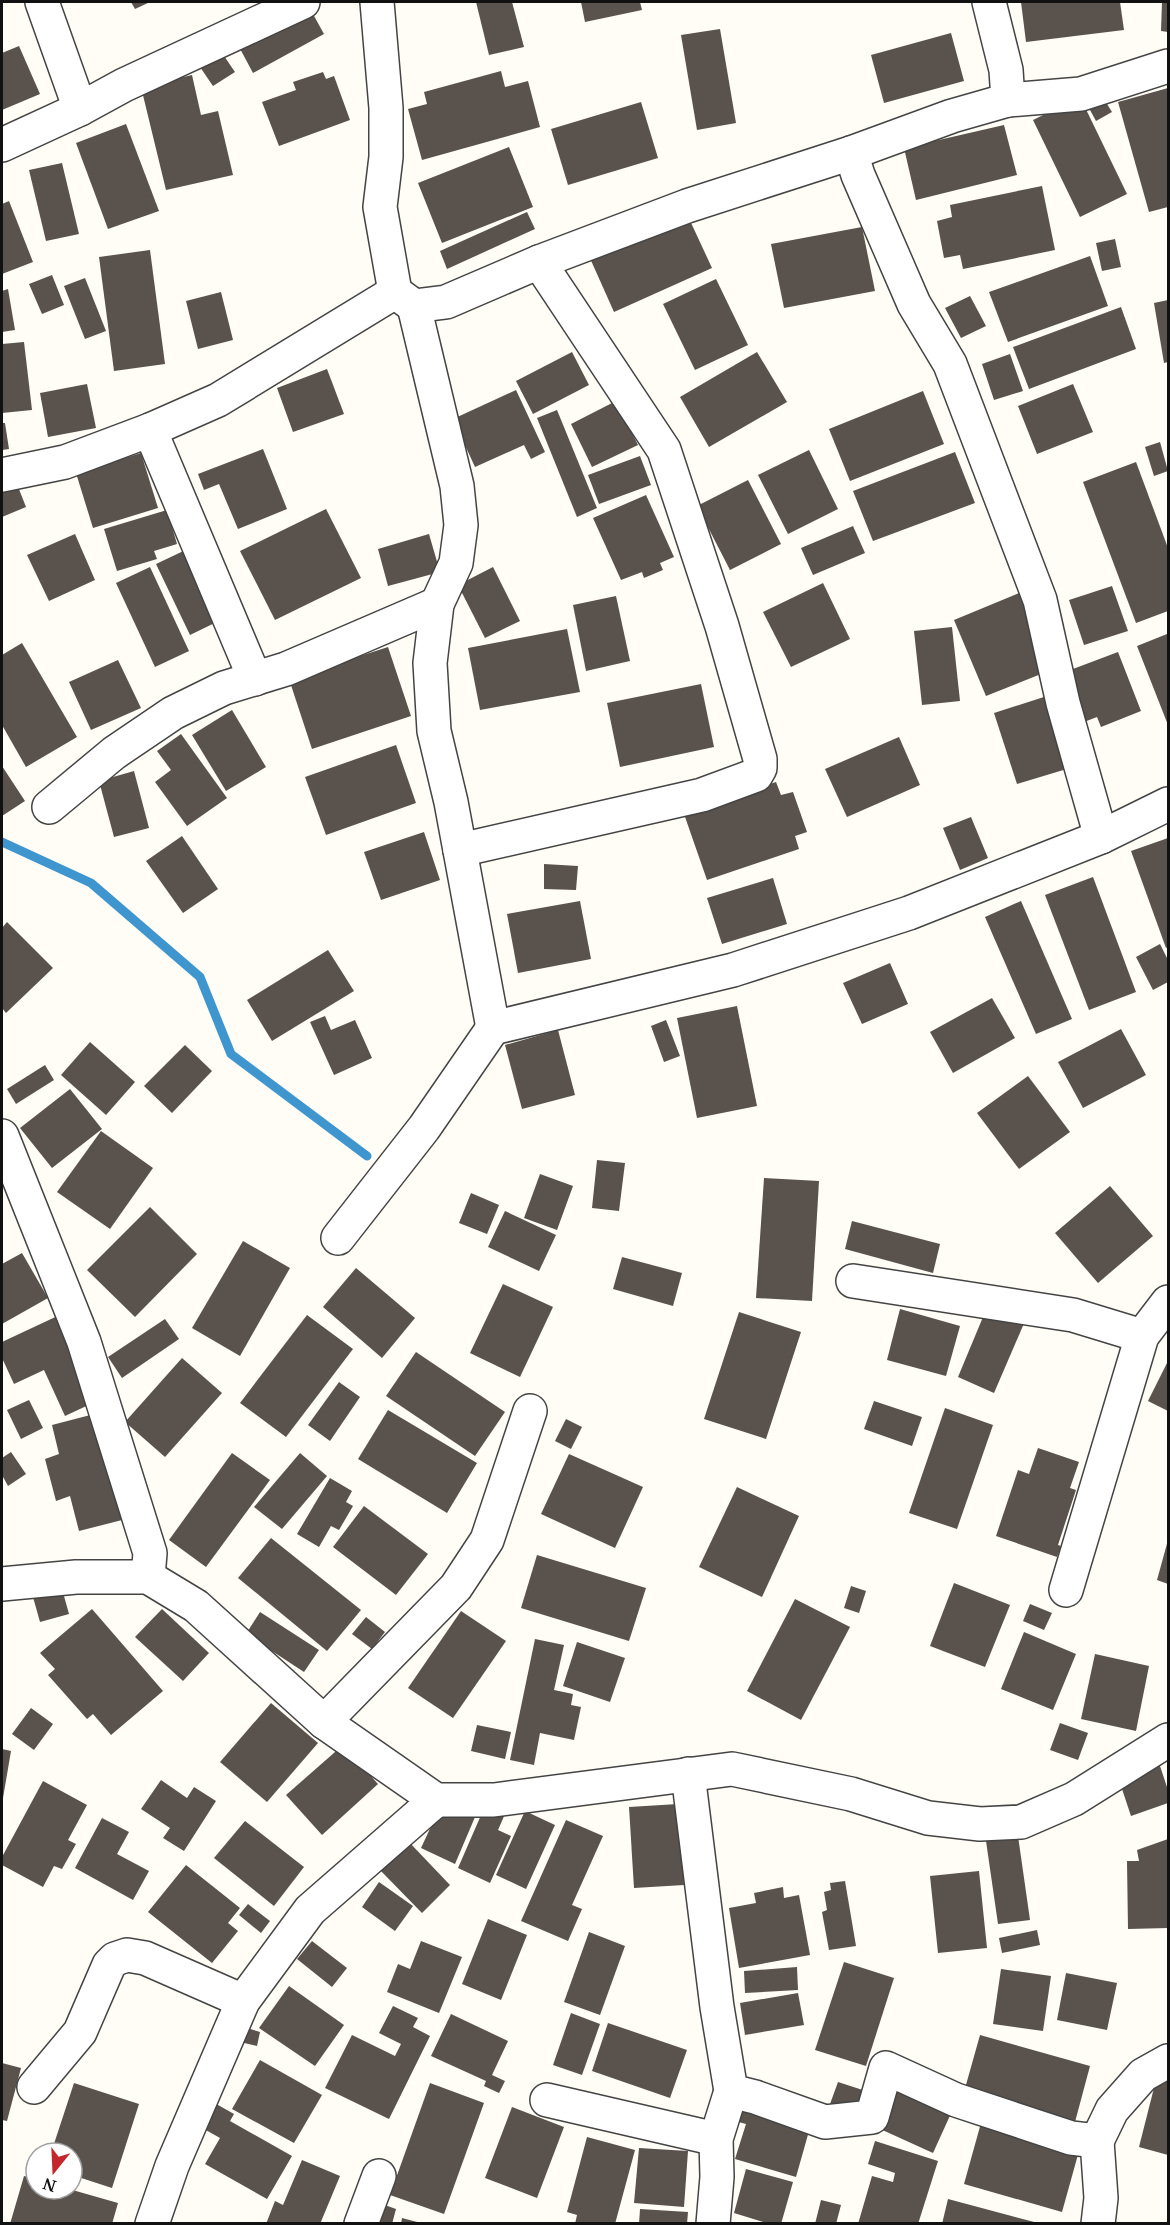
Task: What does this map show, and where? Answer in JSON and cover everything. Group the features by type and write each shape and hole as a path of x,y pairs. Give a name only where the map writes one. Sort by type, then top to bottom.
{"street":[{"path":"42,2 80,109"},
{"path":"2,146 124,85 303,2"},
{"path":"376,2 386,108 386,158 380,207 457,486 461,525 456,563 437,604 430,663 434,731 451,802 493,1028"},
{"path":"989,2 1006,70 1008,100"},
{"path":"2,475 65,462 150,430 218,400 405,299 446,302 539,262 687,206 851,153 952,116 1008,100 1081,94 1168,66"},
{"path":"851,153 858,175 914,304 950,364 1040,600 1063,703 1101,837"},
{"path":"460,850 702,795 756,775 760,768 760,759 722,626 664,450 539,262"},
{"path":"150,430 255,679"},
{"path":"49,807 114,753 173,713 225,688 286,669 437,604"},
{"path":"338,1238 424,1128 493,1028 733,970 909,913 1101,837 1168,804"},
{"path":"2,1136 84,1342 150,1553 148,1577"},
{"path":"852,1281 1073,1315 1142,1336"},
{"path":"1066,1590 1142,1336 1168,1302"},
{"path":"324,1722 456,1587 488,1540 530,1411"},
{"path":"2,1584 76,1578 148,1577 196,1606 324,1722 436,1800 494,1800 732,1769 851,1794 928,1818 980,1824 1021,1822 1074,1799 1168,1740"},
{"path":"688,1774 717,2007 731,2091 716,2139 717,2177 713,2223"},
{"path":"152,2223 172,2166 243,2001 310,1910 436,1800"},
{"path":"34,2087 80,2032 109,1965 115,1959 127,1955 145,1958 243,2001"},
{"path":"1098,2223 1101,2198 1097,2141 1113,2110 1143,2075 1168,2061"},
{"path":"731,2091 755,2097 825,2122 872,2117 886,2068 956,2100 1071,2138 1097,2141"},
{"path":"547,2100 716,2139"},
{"path":"362,2223 380,2176"}],"building":[{"path":"131,2 150,2 135,9"},
{"path":"476,2 512,2 524,47 489,55"},
{"path":"581,2 640,2 642,10 585,22"},
{"path":"1021,2 1120,2 1124,30 1026,42"},
{"path":"1162,2 1168,2 1168,32 1161,31"},
{"path":"308,5 324,34 253,73 237,43"},
{"path":"720,29 736,123 697,130 681,35"},
{"path":"951,33 964,81 884,103 871,55"},
{"path":"19,46 40,94 2,110 2,53"},
{"path":"222,53 235,72 213,86 200,67"},
{"path":"501,71 505,87 528,81 540,127 422,160 408,109 427,104 424,92"},
{"path":"323,72 326,79 334,76 350,120 279,146 262,102 296,90 293,82"},
{"path":"192,75 201,115 218,111 233,175 166,190 141,87"},
{"path":"1168,88 1168,207 1149,212 1118,102"},
{"path":"1099,91 1112,112 1096,121 1084,99"},
{"path":"1080,97 1127,194 1080,217 1033,120"},
{"path":"641,102 658,158 568,185 551,129"},
{"path":"126,124 159,211 108,229 76,143"},
{"path":"1004,125 1017,175 916,200 904,148"},
{"path":"509,147 533,207 442,243 418,183"},
{"path":"62,163 79,234 46,241 29,170"},
{"path":"1042,186 1055,250 963,269 960,255 944,258 937,221 952,217 950,205"},
{"path":"9,201 33,262 2,274 2,204"},
{"path":"527,212 535,229 447,269 440,251"},
{"path":"686,212 712,268 614,312 589,256"},
{"path":"862,227 875,291 784,308 771,244"},
{"path":"1115,239 1121,267 1102,271 1096,243"},
{"path":"150,250 165,364 114,371 99,257"},
{"path":"1090,256 1108,306 1008,342 989,292"},
{"path":"52,275 64,305 42,314 29,284"},
{"path":"85,278 106,331 85,339 64,286"},
{"path":"716,279 748,345 695,370 663,304"},
{"path":"8,289 15,330 2,332 2,291"},
{"path":"221,292 233,340 198,349 186,301"},
{"path":"970,296 986,326 961,338 945,308"},
{"path":"1168,300 1168,362 1164,363 1154,303"},
{"path":"1121,307 1136,349 1029,389 1013,347"},
{"path":"24,342 32,410 2,413 2,344"},
{"path":"572,352 589,385 533,414 516,381"},
{"path":"757,352 787,402 709,447 680,397"},
{"path":"1010,354 1023,391 994,400 982,364"},
{"path":"327,369 344,414 293,432 277,388"},
{"path":"87,384 96,428 48,437 40,393"},
{"path":"1073,384 1093,432 1037,454 1018,406"},
{"path":"516,390 545,452 531,459 524,445 475,467 453,419"},
{"path":"923,391 944,444 850,481 829,429"},
{"path":"616,401 638,445 592,467 571,424"},
{"path":"557,410 597,508 577,517 537,418"},
{"path":"2,423 5,423 9,449 2,450"},
{"path":"1160,442 1168,471 1154,476 1145,447"},
{"path":"263,449 287,509 238,529 219,484 204,490 198,474"},
{"path":"809,450 838,509 788,534 758,475"},
{"path":"955,452 975,503 873,541 853,491"},
{"path":"141,453 158,508 93,528 76,473"},
{"path":"640,456 651,485 599,504 588,475"},
{"path":"1136,462 1168,548 1168,611 1136,623 1083,482"},
{"path":"13,474 26,507 2,517 2,479"},
{"path":"748,480 781,544 730,570 697,506"},
{"path":"646,495 674,557 660,563 663,570 644,578 642,572 621,580 593,518"},
{"path":"326,509 361,578 275,620 240,551"},
{"path":"167,510 177,544 154,551 157,559 117,571 104,529"},
{"path":"853,526 865,553 813,575 801,548"},
{"path":"75,534 95,580 49,601 27,555"},
{"path":"429,534 440,572 388,586 378,549"},
{"path":"194,546 227,617 190,635 156,564"},
{"path":"150,567 189,651 155,667 116,583"},
{"path":"493,567 520,621 485,638 458,585"},
{"path":"823,583 850,639 791,667 763,612"},
{"path":"1112,586 1128,631 1084,645 1069,600"},
{"path":"1019,593 1051,670 986,696 954,620"},
{"path":"616,596 630,661 586,671 573,605"},
{"path":"952,627 960,701 922,705 914,631"},
{"path":"567,629 580,692 480,710 468,648"},
{"path":"1167,634 1168,638 1168,725 1137,646"},
{"path":"22,643 77,737 26,767 2,725 2,655"},
{"path":"388,647 411,716 312,749 289,679"},
{"path":"1118,652 1141,711 1101,727 1097,717 1084,722 1065,672"},
{"path":"118,660 141,708 91,730 69,682"},
{"path":"701,684 714,747 620,767 607,703"},
{"path":"1047,696 1070,768 1017,784 994,713"},
{"path":"232,710 266,767 226,791 192,735"},
{"path":"181,734 227,798 187,826 155,782 171,770 157,751"},
{"path":"899,737 920,785 847,817 825,769"},
{"path":"396,745 416,803 326,835 305,777"},
{"path":"2,766 25,801 2,816"},
{"path":"134,771 149,828 114,837 99,781"},
{"path":"776,782 781,795 793,792 807,832 795,836 799,849 707,880 684,814"},
{"path":"971,817 988,858 960,870 943,828"},
{"path":"424,832 440,880 381,900 364,852"},
{"path":"182,836 218,889 183,913 146,861"},
{"path":"1168,838 1168,947 1166,948 1131,851"},
{"path":"544,864 578,866 576,890 544,889"},
{"path":"1093,877 1136,992 1089,1010 1045,895"},
{"path":"773,878 787,924 722,944 707,898"},
{"path":"580,901 591,959 518,973 507,914"},
{"path":"1021,901 1072,1019 1036,1034 985,917"},
{"path":"7,922 53,968 6,1013 2,1008 2,928"},
{"path":"1160,944 1168,960 1168,982 1153,990 1136,957"},
{"path":"328,950 354,991 272,1041 247,1000"},
{"path":"890,963 908,1004 862,1024 843,983"},
{"path":"992,998 1015,1038 953,1073 930,1032"},
{"path":"737,1006 757,1106 697,1118 677,1018"},
{"path":"325,1016 331,1030 355,1020 372,1058 334,1075 310,1022"},
{"path":"666,1020 680,1056 664,1062 651,1026"},
{"path":"1121,1029 1146,1075 1083,1108 1058,1062"},
{"path":"558,1030 575,1095 522,1109 505,1045"},
{"path":"90,1042 135,1082 106,1115 61,1075"},
{"path":"185,1045 212,1071 172,1113 144,1086"},
{"path":"45,1065 54,1080 16,1104 7,1089"},
{"path":"1028,1076 1070,1132 1019,1169 977,1113"},
{"path":"70,1089 102,1129 52,1168 20,1128"},
{"path":"101,1131 153,1168 110,1229 57,1192"},
{"path":"597,1160 625,1163 619,1211 592,1208"},
{"path":"540,1174 573,1186 557,1230 524,1218"},
{"path":"764,1178 819,1181 812,1301 756,1298"},
{"path":"1110,1186 1153,1236 1098,1283 1055,1233"},
{"path":"471,1193 499,1205 487,1234 459,1223"},
{"path":"150,1207 197,1254 135,1317 87,1270"},
{"path":"505,1211 556,1235 539,1271 488,1247"},
{"path":"852,1221 940,1244 933,1273 845,1249"},
{"path":"243,1241 290,1268 240,1356 192,1328"},
{"path":"22,1253 48,1298 2,1324 2,1264"},
{"path":"622,1257 682,1273 673,1306 613,1289"},
{"path":"356,1268 415,1318 382,1358 323,1307"},
{"path":"503,1284 553,1307 520,1377 470,1353"},
{"path":"988,1305 1025,1321 994,1393 958,1377"},
{"path":"900,1309 960,1326 946,1376 887,1360"},
{"path":"66,1312 97,1401 65,1416 44,1370 14,1384 2,1358 2,1342"},
{"path":"739,1312 801,1332 766,1439 704,1419"},
{"path":"307,1315 353,1349 286,1437 240,1403"},
{"path":"165,1319 179,1339 122,1378 108,1357"},
{"path":"416,1352 505,1412 475,1456 386,1396"},
{"path":"182,1358 222,1393 165,1457 125,1422"},
{"path":"1168,1361 1168,1411 1148,1401"},
{"path":"339,1382 360,1397 330,1441 308,1425"},
{"path":"29,1400 43,1428 21,1439 7,1410"},
{"path":"874,1401 922,1417 912,1446 864,1429"},
{"path":"945,1408 993,1425 957,1529 909,1513"},
{"path":"388,1410 477,1463 447,1513 358,1459"},
{"path":"98,1413 126,1519 79,1531 70,1496 56,1501 45,1459 59,1454 52,1425"},
{"path":"566,1419 582,1427 571,1449 555,1441"},
{"path":"1038,1448 1079,1462 1070,1488 1076,1490 1058,1545 1061,1546 1057,1557 996,1536 1018,1470 1029,1474"},
{"path":"11,1452 26,1474 8,1486 2,1475 2,1458"},
{"path":"232,1453 270,1480 206,1567 169,1540"},
{"path":"300,1453 327,1476 282,1529 254,1507"},
{"path":"569,1454 643,1487 615,1548 541,1514"},
{"path":"330,1478 352,1491 346,1502 353,1506 339,1530 331,1526 319,1547 297,1534"},
{"path":"737,1487 799,1516 762,1597 699,1567"},
{"path":"364,1506 428,1554 396,1595 333,1547"},
{"path":"271,1538 361,1610 327,1651 238,1578"},
{"path":"1168,1540 1168,1584 1157,1580"},
{"path":"537,1555 646,1588 629,1641 521,1608"},
{"path":"954,1583 1010,1605 985,1667 930,1646"},
{"path":"851,1586 866,1591 859,1613 844,1608"},
{"path":"62,1589 69,1614 40,1622 33,1597"},
{"path":"795,1599 850,1627 801,1720 747,1691"},
{"path":"1030,1604 1052,1613 1044,1630 1023,1621"},
{"path":"92,1609 163,1691 111,1735 93,1714 87,1719 48,1675 55,1669 40,1653"},
{"path":"162,1609 209,1653 183,1681 135,1637"},
{"path":"461,1611 506,1641 453,1718 408,1688"},
{"path":"260,1612 319,1650 304,1672 246,1634"},
{"path":"366,1617 385,1632 372,1649 352,1634"},
{"path":"1024,1632 1076,1654 1053,1710 1001,1689"},
{"path":"535,1639 564,1645 554,1690 573,1694 571,1705 581,1707 574,1740 540,1733 534,1765 510,1760"},
{"path":"577,1642 625,1658 610,1702 563,1686"},
{"path":"1095,1654 1149,1666 1136,1731 1081,1719"},
{"path":"271,1703 318,1743 267,1802 220,1762"},
{"path":"31,1708 53,1724 34,1750 12,1734"},
{"path":"1060,1723 1088,1733 1078,1760 1050,1750"},
{"path":"477,1725 511,1732 505,1759 471,1751"},
{"path":"343,1745 378,1784 322,1835 286,1795"},
{"path":"2,1749 11,1751 3,1798 2,1798"},
{"path":"1158,1760 1168,1790 1168,1803 1131,1816 1117,1774"},
{"path":"161,1780 187,1798 194,1787 216,1801 184,1851 163,1838 170,1828 141,1809"},
{"path":"43,1781 87,1805 68,1840 76,1844 62,1869 54,1866 43,1887 2,1865 2,1857"},
{"path":"442,1803 475,1817 455,1864 421,1848"},
{"path":"678,1804 684,1885 634,1888 629,1807"},
{"path":"485,1806 505,1814 498,1830 511,1836 490,1883 458,1868"},
{"path":"525,1811 555,1825 526,1889 496,1875"},
{"path":"102,1818 129,1832 117,1854 149,1871 133,1900 75,1868"},
{"path":"566,1820 603,1836 572,1905 582,1909 568,1941 521,1921"},
{"path":"245,1821 304,1867 274,1906 214,1858"},
{"path":"1018,1836 1030,1920 998,1924 986,1841"},
{"path":"1168,1839 1168,1928 1128,1929 1127,1861 1139,1861 1137,1850"},
{"path":"408,1841 450,1885 422,1913 379,1869"},
{"path":"186,1865 240,1908 228,1923 238,1931 212,1963 148,1912"},
{"path":"979,1871 987,1948 938,1953 930,1876"},
{"path":"845,1881 856,1946 829,1950 822,1912 827,1910 824,1892 831,1890 830,1883"},
{"path":"379,1882 413,1906 395,1931 362,1907"},
{"path":"783,1887 784,1898 799,1895 810,1955 739,1968 729,1908 756,1903 754,1893"},
{"path":"248,1904 270,1921 261,1933 239,1915"},
{"path":"488,1919 527,1935 501,2000 462,1984"},
{"path":"1037,1930 1040,1945 1002,1953 999,1938"},
{"path":"589,1932 625,1946 600,2015 564,2002"},
{"path":"312,1941 347,1968 332,1987 297,1959"},
{"path":"421,1941 462,1957 439,2013 387,1992 398,1964 410,1969"},
{"path":"844,1962 894,1978 866,2066 815,2050"},
{"path":"797,1967 798,1990 745,1993 744,1971"},
{"path":"1001,1969 1051,1976 1043,2031 993,2024"},
{"path":"1066,1973 1117,1983 1107,2030 1057,2020"},
{"path":"289,1986 344,2025 315,2066 259,2028"},
{"path":"798,1993 804,2025 745,2035 740,2003"},
{"path":"393,2006 418,2018 413,2027 430,2036 389,2119 325,2088 352,2035 395,2056 401,2044 379,2033"},
{"path":"571,2013 600,2024 582,2075 553,2065"},
{"path":"451,2014 508,2041 492,2075 505,2081 499,2093 484,2086 486,2081 431,2056"},
{"path":"608,2023 687,2050 670,2098 592,2071"},
{"path":"244,2027 260,2032 257,2046 240,2042"},
{"path":"980,2035 1090,2066 1075,2122 964,2092"},
{"path":"260,2060 322,2095 294,2143 232,2109"},
{"path":"2,2063 21,2068 7,2121 2,2120"},
{"path":"1168,2066 1168,2155 1139,2147 1157,2076"},
{"path":"838,2082 872,2093 865,2116 830,2104"},
{"path":"74,2083 139,2104 112,2188 84,2179 84,2141 55,2141"},
{"path":"430,2083 484,2103 444,2214 390,2195"},
{"path":"899,2084 953,2109 933,2153 878,2128"},
{"path":"211,2101 234,2114 230,2121 292,2156 267,2199 205,2164 220,2138 197,2125"},
{"path":"736,2103 811,2124 796,2177 735,2159 746,2124 731,2120"},
{"path":"512,2107 564,2127 537,2198 485,2178"},
{"path":"981,2123 1079,2151 1062,2212 964,2184"},
{"path":"587,2137 635,2150 615,2224 575,2224 577,2215 567,2212"},
{"path":"875,2141 938,2161 918,2224 858,2224 872,2176 893,2182 895,2173 868,2164"},
{"path":"639,2148 688,2151 684,2207 634,2203"},
{"path":"302,2160 340,2176 320,2224 266,2224 275,2201 283,2205"},
{"path":"746,2169 793,2182 781,2224 770,2224 734,2213"},
{"path":"24,2176 24,2201 84,2201 84,2193 118,2203 112,2224 10,2224"},
{"path":"948,2199 1038,2223 942,2224"},
{"path":"821,2200 841,2205 836,2224 815,2224"},
{"path":"382,2204 396,2209 392,2224 377,2221"},
{"path":"640,2209 688,2212 687,2224 639,2224"},
{"path":"402,2218 421,2223 421,2224 401,2224"}],"waterway":[{"path":"2,842 91,883 200,977 231,1054 367,1156"}]}
